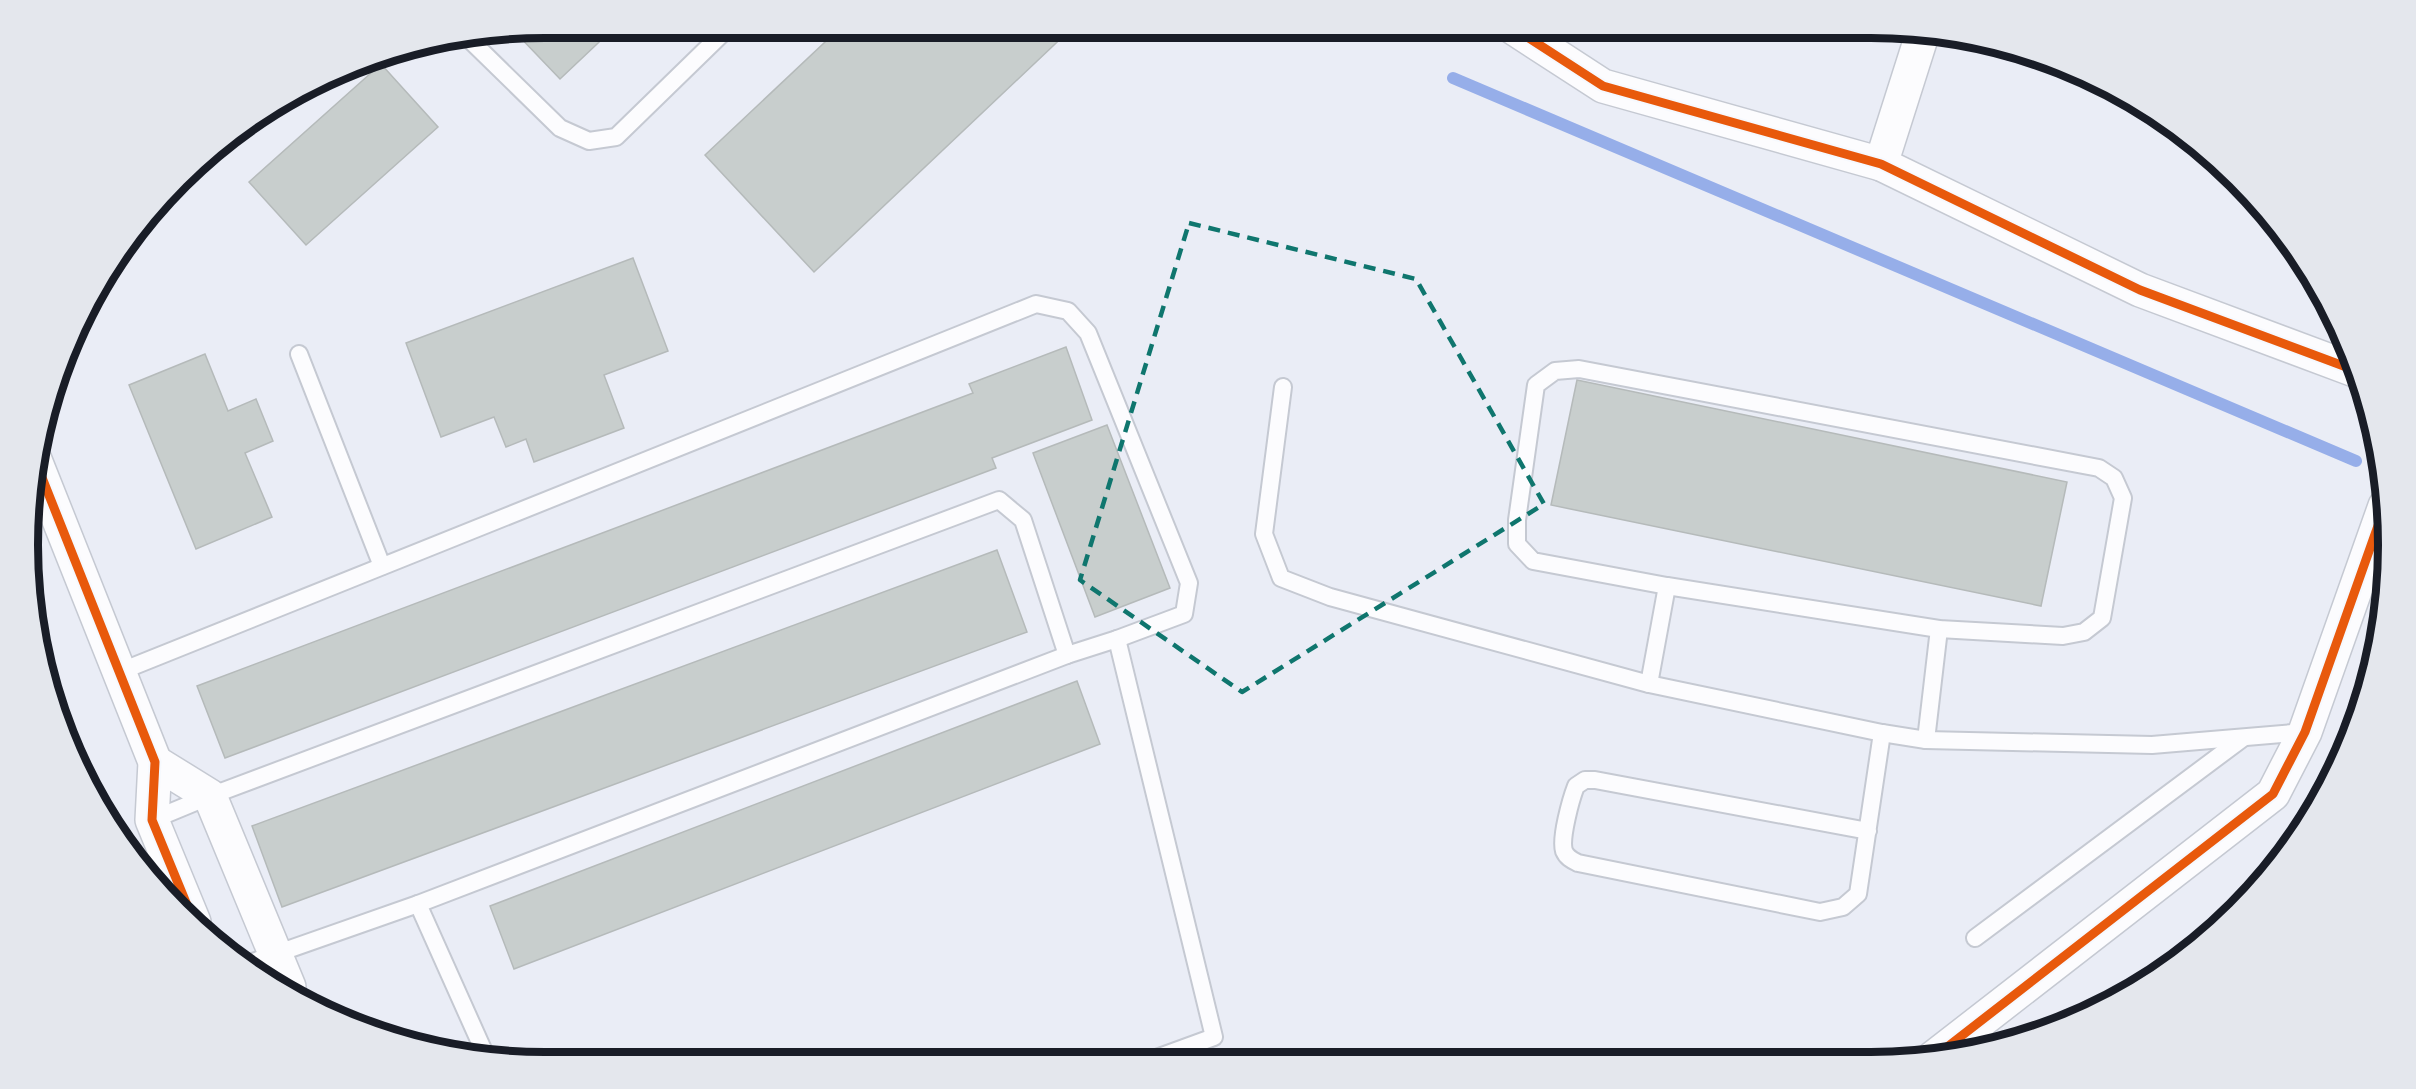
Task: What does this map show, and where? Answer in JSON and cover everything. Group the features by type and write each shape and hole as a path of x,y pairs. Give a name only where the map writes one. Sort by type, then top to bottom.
{"street":[{"path":"1529,38 1603,86 1881,164 2140,290 2346,367"},
{"path":"1881,164 1920,40"},
{"path":"42,478 155,762 152,820 186,903"},
{"path":"1949,1045 2273,794 2305,732 2377,527"},
{"path":"155,762 210,796 262,958 279,976"}],"lane":[{"path":"473,43 560,128 589,141 616,137 718,38"},
{"path":"119,672 1036,304 1068,311 1088,333 1189,583 1184,614 1067,655 418,904 262,958"},
{"path":"299,354 382,566"},
{"path":"1579,369 2088,465 2099,468 2114,478 2123,498 2102,618 2084,632 2063,636 1939,629 1667,586 1533,561 1517,544 1517,520 1536,385 1555,370 1579,369"},
{"path":"1283,387 1264,534 1281,578 1330,597 1649,684 1882,733 1926,740 2152,745 2305,732"},
{"path":"152,820 210,796 999,500 1023,520 1067,655"},
{"path":"1649,684 1667,586"},
{"path":"1926,740 1939,629"},
{"path":"1117,639 1214,1037 1173,1052"},
{"path":"1868,831 1585,780 1576,786 1572,795 1563,841 1564,851 1569,859 1578,864 1820,912 1843,907 1858,894 1868,831 1882,733"},
{"path":"1974,938 2243,737"},
{"path":"418,904 482,1047"}],"highlighted area":[{"path":"1189,223 1416,279 1544,504 1242,692 1080,580"}],"building":[{"path":"603,38 560,79 521,39"},
{"path":"829,38 1061,38 814,272 705,155"},
{"path":"381,64 438,127 306,245 249,182"},
{"path":"633,258 668,351 604,375 624,428 534,462 526,439 506,447 494,417 441,437 406,343"},
{"path":"1066,347 1092,420 992,458 996,468 225,758 197,686 973,393 969,384"},
{"path":"205,354 228,411 256,399 273,441 245,453 272,517 196,549 129,385"},
{"path":"1577,380 2067,482 2041,606 1551,505"},
{"path":"1107,425 1170,588 1095,617 1033,453"},
{"path":"997,550 1027,632 282,907 252,826"},
{"path":"1077,681 1100,744 514,969 490,906"}],"waterway":[{"path":"1453,78 2356,461"}],"cycle path":[{"path":"1529,38 1603,86 1881,164 2140,290 2346,367"},
{"path":"42,478 155,762 152,820 186,903"},
{"path":"1949,1045 2273,794 2305,732 2377,527"}]}
